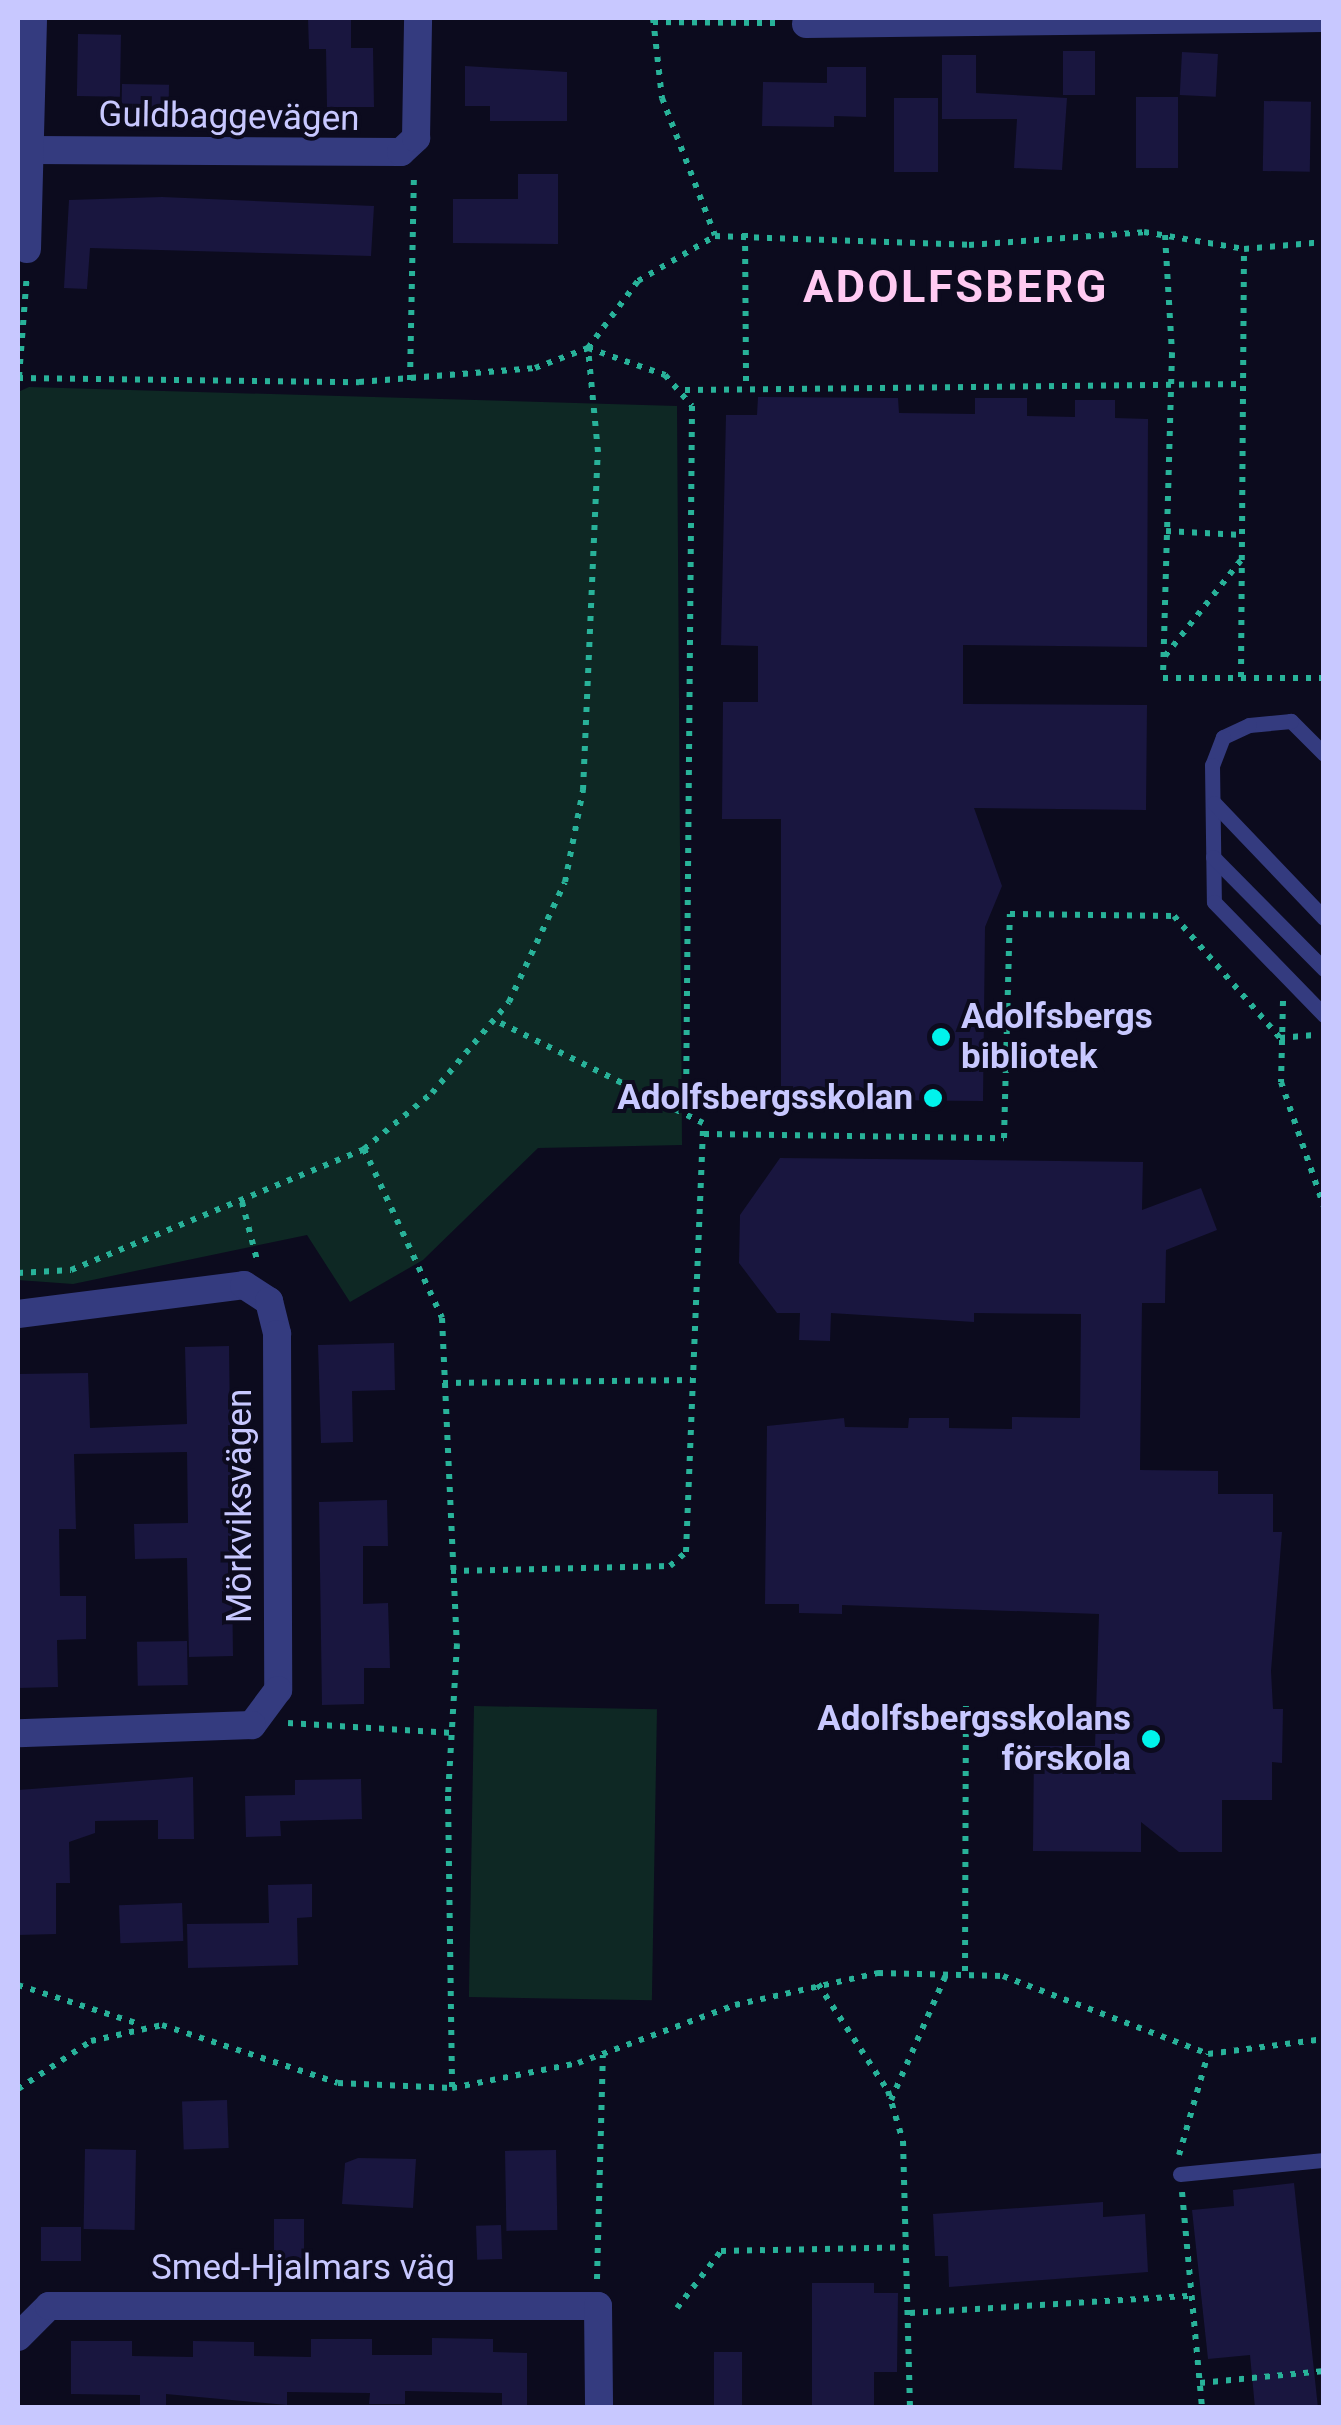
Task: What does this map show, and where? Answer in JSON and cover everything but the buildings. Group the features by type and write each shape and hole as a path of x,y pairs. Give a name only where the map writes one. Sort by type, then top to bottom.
{"street":[{"path":"28,250 33,18"},
{"path":"415,140 418,18"},
{"path":"806,24 934,19 1323,18"},
{"name":"Guldbaggevägen","path":"32,150 376,158 415,140"},
{"path":"18,1314 244,1285 255,1292"},
{"name":"Mörkviksvägen","path":"255,1292 270,1301 277,1334 278,1690 270,1712"},
{"path":"18,1733 216,1731 270,1712"},
{"name":"Smed-Hjalmars väg","path":"18,2337 50,2306 598,2311 599,2408"}],"lane":[{"path":"1324,754 1291,721 1248,725 1223,737 1212,765 1214,902 1324,1015"},
{"path":"1214,804 1324,918"},
{"path":"1212,857 1324,968"},
{"path":"1180,2174 1324,2160"}],"path":[{"path":"715,236 662,98 653,20 806,24"},
{"path":"410,380 415,140"},
{"path":"745,233 746,384"},
{"path":"28,250 18,377 410,380 535,368 588,348 638,281 715,236 745,233 968,245 1165,235 1244,249 1324,242"},
{"path":"1165,235 1171,384 1164,678 1324,678"},
{"path":"1241,677 1244,249"},
{"path":"588,348 685,390 746,384 1243,384"},
{"path":"18,1273 71,1270 364,1149 432,1093 495,1020 551,918 575,848 598,452 588,348"},
{"path":"685,390 686,1112"},
{"path":"1166,531 1242,536"},
{"path":"1164,657 1242,559"},
{"path":"704,1134 1004,1138 1010,914 1174,916 1280,1038"},
{"path":"1283,999 1280,1038 1288,1116 1324,1208"},
{"path":"450,1571 682,1562 704,1134 686,1112 495,1020"},
{"path":"1280,1038 1324,1034"},
{"path":"364,1149 438,1298 453,1734 452,2088"},
{"path":"242,1202 255,1292"},
{"path":"443,1383 692,1380"},
{"path":"965,1971 966,1706"},
{"path":"270,1712 310,1730 453,1734"},
{"path":"891,2100 948,1970"},
{"path":"18,2088 62,2054 143,2026 186,2030 338,2083 452,2088 603,2055 818,1984 948,1970 1054,1992 1208,2054 1323,2040"},
{"path":"818,1984 891,2100 903,2141 910,2408"},
{"path":"18,1985 122,2011 143,2026"},
{"path":"1202,2408 1178,2136 1208,2054"},
{"path":"597,2281 603,2055"},
{"path":"678,2308 721,2251 906,2247"},
{"path":"910,2313 1190,2296"},
{"path":"1200,2384 1324,2371"}],"green space":[{"path":"29,387 677,406 682,1145 538,1148 423,1260 350,1302 307,1235 73,1284 18,1280 18,392"},
{"path":"474,1706 657,1709 652,2000 469,1997"}],"place":[{"name":"Adolfsbergs bibliotek","path":"941,1037"},
{"name":"Adolfsbergsskolan","path":"933,1098"},
{"name":"Adolfsbergsskolans förskola","path":"1151,1739"}],"district":[{"name":"ADOLFSBERG","path":"956,287"}]}
